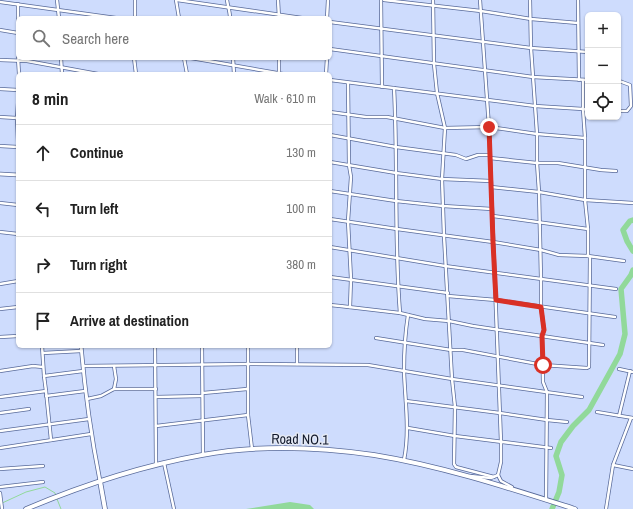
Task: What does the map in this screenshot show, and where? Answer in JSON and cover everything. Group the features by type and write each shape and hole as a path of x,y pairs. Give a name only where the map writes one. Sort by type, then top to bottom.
{"highway":[{"name":"Road NO.1","path":"26,509 100,481 156,464 203,455 252,450 296,449 334,451 404,461 518,491 575,509"},
{"path":"100,481 105,509"}],"street":[{"path":"57,0 59,16"},
{"path":"135,0 135,16"},
{"path":"179,16 177,0 279,16 278,0"},
{"path":"227,0 230,16"},
{"path":"327,16 328,0"},
{"path":"382,87 381,29 383,0 481,11 530,19 578,23"},
{"path":"432,0 434,64 437,93 445,128 442,179 450,350 456,407 455,466 494,477"},
{"path":"480,0 489,127 493,216 501,442 501,462 498,475 501,481 518,491"},
{"path":"530,0 531,48 537,134 541,307 544,330 542,336 543,382 547,392 546,500"},
{"path":"578,0 579,80"},
{"path":"0,2 102,16"},
{"path":"18,4 18,16"},
{"path":"332,22 531,48 585,52"},
{"path":"0,30 16,33"},
{"path":"332,49 533,77 584,80 583,109 585,138 585,200 588,229 590,286 590,343 588,368 543,365 498,358 479,353 450,350 376,338"},
{"path":"0,60 16,59"},
{"path":"18,60 19,72"},
{"path":"23,60 87,72"},
{"path":"61,60 62,72"},
{"path":"134,60 136,72"},
{"path":"184,60 187,72"},
{"path":"203,60 269,72"},
{"path":"233,60 234,72"},
{"path":"279,60 279,72"},
{"path":"326,72 327,60"},
{"path":"332,80 535,106 583,109"},
{"path":"348,82 348,138 351,177 348,221 351,279 350,307"},
{"path":"621,82 630,86 631,106 627,111 621,111"},
{"path":"394,88 396,119 397,286 400,314"},
{"path":"0,89 16,90"},
{"path":"332,112 396,119 445,128 489,127 537,134 585,138"},
{"path":"0,117 16,118"},
{"path":"332,135 396,147 456,155 466,159 478,155 537,163 550,162 585,168 616,171"},
{"path":"0,146 16,147"},
{"path":"332,162 442,179 491,181"},
{"path":"0,174 16,175"},
{"path":"491,187 539,192 585,200 633,203"},
{"path":"332,191 396,201 492,210"},
{"path":"0,203 16,205"},
{"path":"493,216 588,229"},
{"path":"332,219 493,242 540,250 559,255 589,256 624,261"},
{"path":"0,232 16,234"},
{"path":"332,247 495,274 541,278 616,289"},
{"path":"332,277 448,295 496,300 615,317"},
{"path":"0,284 16,281"},
{"path":"332,306 408,315 425,319 449,321 603,344"},
{"path":"0,308 16,307"},
{"path":"404,461 408,428 404,371 408,315"},
{"path":"0,337 16,336"},
{"path":"42,348 51,440"},
{"path":"155,348 156,464"},
{"path":"202,348 204,420 203,455"},
{"path":"248,348 249,364 247,389 252,450"},
{"path":"296,364 297,348"},
{"path":"43,353 81,351 91,434 100,481"},
{"path":"83,366 249,364 368,365 452,379 582,397"},
{"path":"0,371 33,366 43,367"},
{"path":"114,366 116,379 114,389"},
{"path":"619,369 631,371 619,416"},
{"path":"44,376 83,371"},
{"path":"86,399 101,396 114,389 156,389"},
{"path":"156,397 203,395 247,389"},
{"path":"0,397 46,391"},
{"path":"46,396 85,391"},
{"path":"406,401 567,422"},
{"path":"0,413 29,408"},
{"path":"597,412 632,418 613,465 606,509"},
{"path":"156,426 248,415"},
{"path":"0,431 89,419"},
{"path":"408,428 455,436 551,448"},
{"path":"0,448 91,434"},
{"path":"163,463 174,509"},
{"path":"613,465 633,468"},
{"path":"0,469 43,466"},
{"path":"468,477 475,476 491,478 498,475"},
{"path":"0,487 43,482"},
{"path":"0,493 2,509"}],"shaded area":[{"path":"290,502 310,505 314,509 246,509"}],"waterway":[{"path":"633,220 630,221 623,230 633,251"},
{"path":"552,509 559,492 562,475 556,456 561,442 573,426 589,410 620,354 625,334 621,289 633,270"},
{"path":"0,504 26,492 45,487 55,493 56,496"},
{"path":"57,499 61,509"}],"route":[{"path":"489,127 496,300 541,307 544,330 542,336 543,365"}]}
